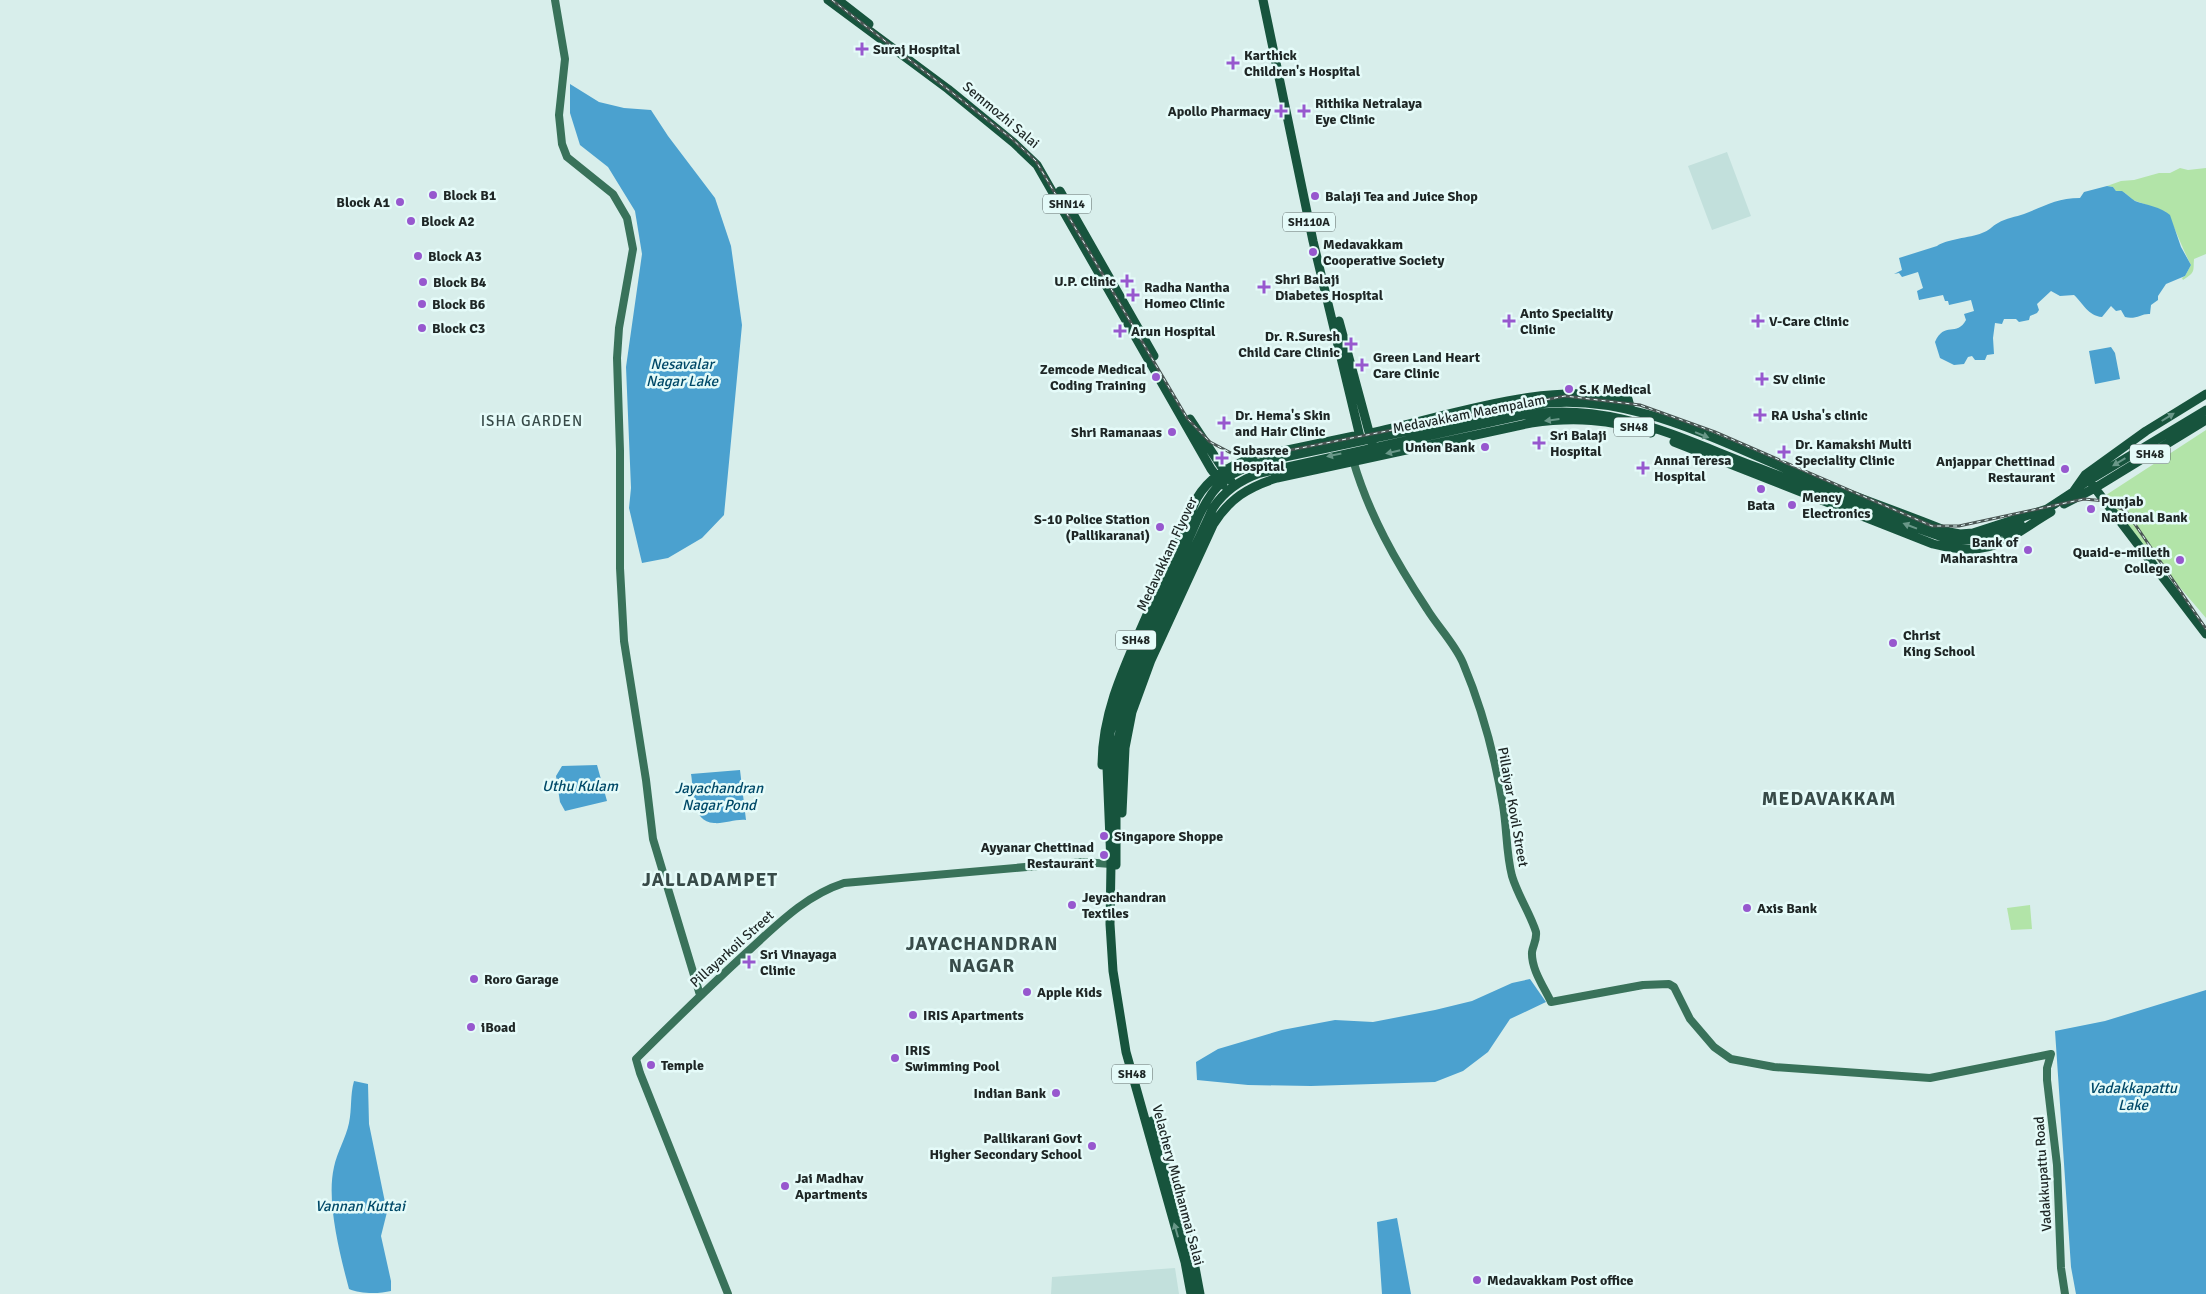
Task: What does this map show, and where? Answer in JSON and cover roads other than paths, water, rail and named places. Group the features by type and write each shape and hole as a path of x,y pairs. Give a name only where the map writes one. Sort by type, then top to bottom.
{"main road":[{"name":"Semmozhi Salai","path":"828,0 1016,140"},
{"name":"Semmozhi Salai","path":"838,0 1016,140 1038,164 1219,473 1237,496"},
{"name":"SH110A","path":"1263,0 1313,241 1349,386 1359,435 1371,457"},
{"name":"SH110A","path":"1269,0 1325,266 1370,433 1371,457"},
{"name":"SH48","path":"1370,433 1518,400 1558,394 1609,395 1628,399 1631,410 1657,417 1810,479 1949,532 1960,534 1990,529 2047,509 2073,492 2085,475 2146,431 2206,394"},
{"name":"Medavakkam Flyover","path":"1110,817 1107,767 1110,733 1120,695 1139,658 1204,504 1216,487 1229,476 1242,469 1266,461 1552,403 1595,404 1631,410"},
{"name":"Medavakkam Maempalam","path":"1117,826 1117,745 1139,658 1220,498 1245,479 1287,466 1527,414 1549,411 1580,411 1610,415 1641,423 1924,531 1945,538 1972,540 1995,535 2020,523 2206,410"},
{"name":"SH48","path":"1117,826 1121,820 1126,741 1136,698 1154,654 1213,525 1222,510 1237,496 1258,484 1353,460 1511,426 1550,420 1588,419 1606,421 1650,433 1933,544 1960,550 1984,550 2012,538 2061,505 2094,488 2206,420"},
{"path":"1412,424 1419,446"},
{"name":"SH48","path":"1110,817 1105,809 1103,799 1102,747 1111,702 1124,666 1204,487 1219,473 1251,459 1359,435"},
{"path":"1281,452 1286,476"},
{"path":"2085,475 2206,634"},
{"path":"2061,505 2088,497 2104,501"},
{"path":"1960,534 1960,550"},
{"path":"1110,817 1114,851"},
{"path":"1114,851 1117,826"},
{"name":"Velachery Mudhanmai Salai","path":"1114,851 1111,864 1110,924 1126,1052 1185,1262 1191,1294"},
{"name":"Velachery Mudhanmai Salai","path":"1114,851 1114,962 1131,1050 1194,1262 1200,1294"}],"street":[{"path":"555,0 565,59 559,115 562,144 567,157 613,194 627,218 633,249 618,328 617,358 620,451 620,568 624,641 646,780 652,838 700,995"},
{"name":"Pillaiyar Kovil Street","path":"1353,460 1367,502 1386,543 1426,609 1462,661 1477,701 1492,752 1503,806 1506,844 1512,877 1536,932 1537,939 1532,952 1534,965 1551,1002 1643,985 1668,984 1674,987 1690,1019 1714,1047 1731,1059 1774,1067 1930,1078 2051,1054"},
{"name":"Pillayarkoil Street","path":"728,1294 636,1059 700,995 783,919 810,898 828,888 844,883 1083,862 1111,864"},
{"name":"Vadakkupattu Road","path":"2051,1054 2047,1068 2047,1080 2058,1178 2060,1268 2065,1294"}],"water":[{"name":"Nesavalar Nagar Lake","path":"570,84 599,102 624,108 651,110 668,136 715,198 731,246 742,325 724,515 702,538 668,558 642,563 629,508 631,488 626,367 642,254 635,211 608,167 580,145 570,113"},
{"path":"2107,186 2113,187 2116,191 2122,191 2135,201 2158,208 2170,215 2181,247 2191,265 2185,276 2166,284 2158,296 2158,300 2151,305 2150,314 2132,318 2125,317 2121,310 2116,311 2111,306 2102,317 2097,316 2089,312 2074,295 2060,296 2051,291 2037,304 2039,310 2030,316 2029,320 2019,322 2016,319 2004,319 2002,324 1995,323 1993,338 1994,354 1987,355 1985,360 1975,360 1972,356 1968,357 1964,364 1954,365 1940,358 1935,342 1942,332 1959,328 1966,320 1964,314 1974,311 1971,300 1949,305 1943,295 1919,300 1917,291 1923,288 1918,272 1902,277 1899,273 1894,274 1902,270 1899,258 1946,242 1982,233 2004,220 2058,201 2080,198 2084,192"},
{"path":"2111,347 2115,353 2120,379 2095,384 2089,351"},
{"name":"Uthu Kulam","path":"597,765 607,801 565,811 560,802 556,776 562,766"},
{"name":"Jayachandran Nagar Pond","path":"740,770 746,820 714,823 701,817 697,812 695,804 691,774"},
{"path":"1530,979 1546,1002 1510,1019 1488,1052 1463,1071 1435,1082 1311,1086 1248,1085 1197,1080 1196,1062 1218,1049 1282,1030 1335,1020 1373,1022 1435,1010 1472,1001 1512,983"},
{"name":"Vadakkapattu Lake","path":"2206,990 2206,1294 2076,1294 2071,1267 2055,1031 2105,1021"},
{"name":"Vannan Kuttai","path":"354,1081 368,1084 369,1124 387,1212 381,1236 391,1281 391,1291 386,1292 364,1293 349,1289 335,1228 332,1181 335,1161 349,1123"},
{"path":"1397,1218 1411,1294 1382,1294 1377,1222"}],"railway":[{"path":"832,0 1011,138 1036,161 1187,418 1210,442 1233,454 1260,456 1565,396 1640,405 1715,432 1932,526 1959,526 2084,499 2105,501 2126,511 2206,629"}],"place":[{"name":"Suraj Hospital","path":"862,49"},
{"name":"Karthick Children's Hospital","path":"1233,63"},
{"name":"Apollo Pharmacy","path":"1281,111"},
{"name":"Rithika Netralaya Eye Clinic","path":"1304,111"},
{"name":"Block B1","path":"433,195"},
{"name":"Balaji Tea and Juice Shop","path":"1315,196"},
{"name":"Block A1","path":"400,202"},
{"name":"Block A2","path":"411,221"},
{"name":"Medavakkam Cooperative Society","path":"1313,252"},
{"name":"Block A3","path":"418,256"},
{"name":"U.P. Clinic","path":"1127,281"},
{"name":"Block B4","path":"423,282"},
{"name":"Shri Balaji Diabetes Hospital","path":"1264,287"},
{"name":"Radha Nantha Homeo Clinic","path":"1133,295"},
{"name":"Block B6","path":"422,304"},
{"name":"Anto Speciality Clinic","path":"1509,321"},
{"name":"V-Care Clinic","path":"1758,321"},
{"name":"Block C3","path":"422,328"},
{"name":"Arun Hospital","path":"1120,331"},
{"name":"Dr. R.Suresh Child Care Clinic","path":"1351,344"},
{"name":"Green Land Heart Care Clinic","path":"1362,365"},
{"name":"Zemcode Medical Coding Training","path":"1156,377"},
{"name":"SV clinic","path":"1762,379"},
{"name":"S.K Medical","path":"1569,389"},
{"name":"RA Usha's clinic","path":"1760,415"},
{"name":"Dr. Hema's Skin and Hair Clinic","path":"1224,423"},
{"name":"Shri Ramanaas","path":"1172,432"},
{"name":"Sri Balaji Hospital","path":"1539,443"},
{"name":"Union Bank","path":"1485,447"},
{"name":"Dr. Kamakshi Multi Speciality Clinic","path":"1784,452"},
{"name":"Subasree Hospital","path":"1222,458"},
{"name":"Annai Teresa Hospital","path":"1643,468"},
{"name":"Anjappar Chettinad Restaurant","path":"2065,469"},
{"name":"Bata","path":"1761,489"},
{"name":"Mency Electronics","path":"1792,505"},
{"name":"Punjab National Bank","path":"2091,509"},
{"name":"S-10 Police Station (Pallikaranai)","path":"1160,527"},
{"name":"Bank of Maharashtra","path":"2028,550"},
{"name":"Quaid-e-milleth College","path":"2180,560"},
{"name":"Christ King School","path":"1893,643"},
{"name":"Singapore Shoppe","path":"1104,836"},
{"name":"Ayyanar Chettinad Restaurant","path":"1104,855"},
{"name":"Jeyachandran Textiles","path":"1072,905"},
{"name":"Axis Bank","path":"1747,908"},
{"name":"Sri Vinayaga Clinic","path":"749,962"},
{"name":"Roro Garage","path":"474,979"},
{"name":"Apple Kids","path":"1027,992"},
{"name":"IRIS Apartments","path":"913,1015"},
{"name":"iBoad","path":"471,1027"},
{"name":"IRIS Swimming Pool","path":"895,1058"},
{"name":"Temple","path":"651,1065"},
{"name":"Indian Bank","path":"1056,1093"},
{"name":"Pallikarani Govt Higher Secondary School","path":"1092,1146"},
{"name":"Jai Madhav Apartments","path":"785,1186"},
{"name":"Medavakkam Post office","path":"1477,1280"}],"district":[{"name":"ISHA GARDEN","path":"532,421"},
{"name":"MEDAVAKKAM","path":"1829,799"},
{"name":"JALLADAMPET","path":"710,880"},
{"name":"JAYACHANDRAN NAGAR","path":"982,955"}]}
